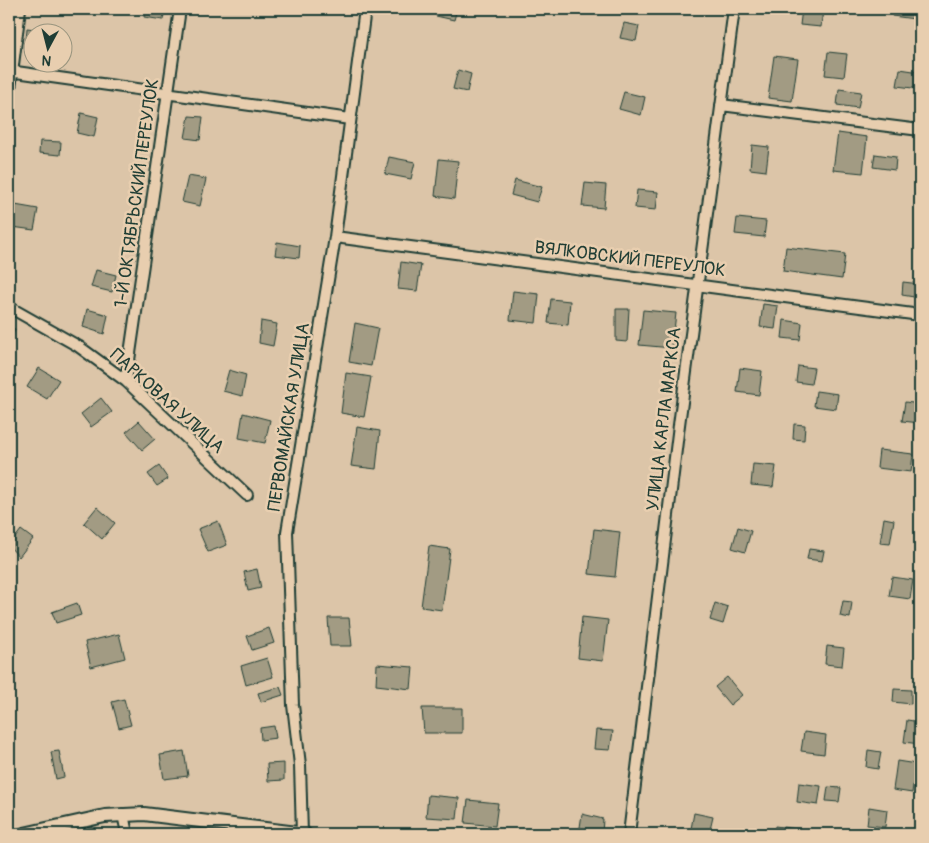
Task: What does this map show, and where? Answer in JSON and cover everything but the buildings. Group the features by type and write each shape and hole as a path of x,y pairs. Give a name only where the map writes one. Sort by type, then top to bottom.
{"street":[{"path":"9,97 10,71 20,9"},
{"name":"1-Й ОКТЯБРЬСКИЙ ПЕРЕУЛОК","path":"126,381 180,9"},
{"name":"ПЕРВОМАЙСКАЯ УЛИЦА","path":"304,834 294,705 287,532 335,237 365,9"},
{"name":"УЛИЦА КАРЛА МАРКСА","path":"629,834 697,284 734,9"},
{"path":"10,71 350,119"},
{"path":"721,106 920,130"},
{"name":"ВЯЛКОВСКИЙ ПЕРЕУЛОК","path":"335,237 920,315"},
{"name":"ПАРКОВАЯ УЛИЦА","path":"9,307 78,346 126,381 247,494"},
{"path":"123,814 127,834"},
{"path":"24,834 123,814 144,814 304,834"}]}
